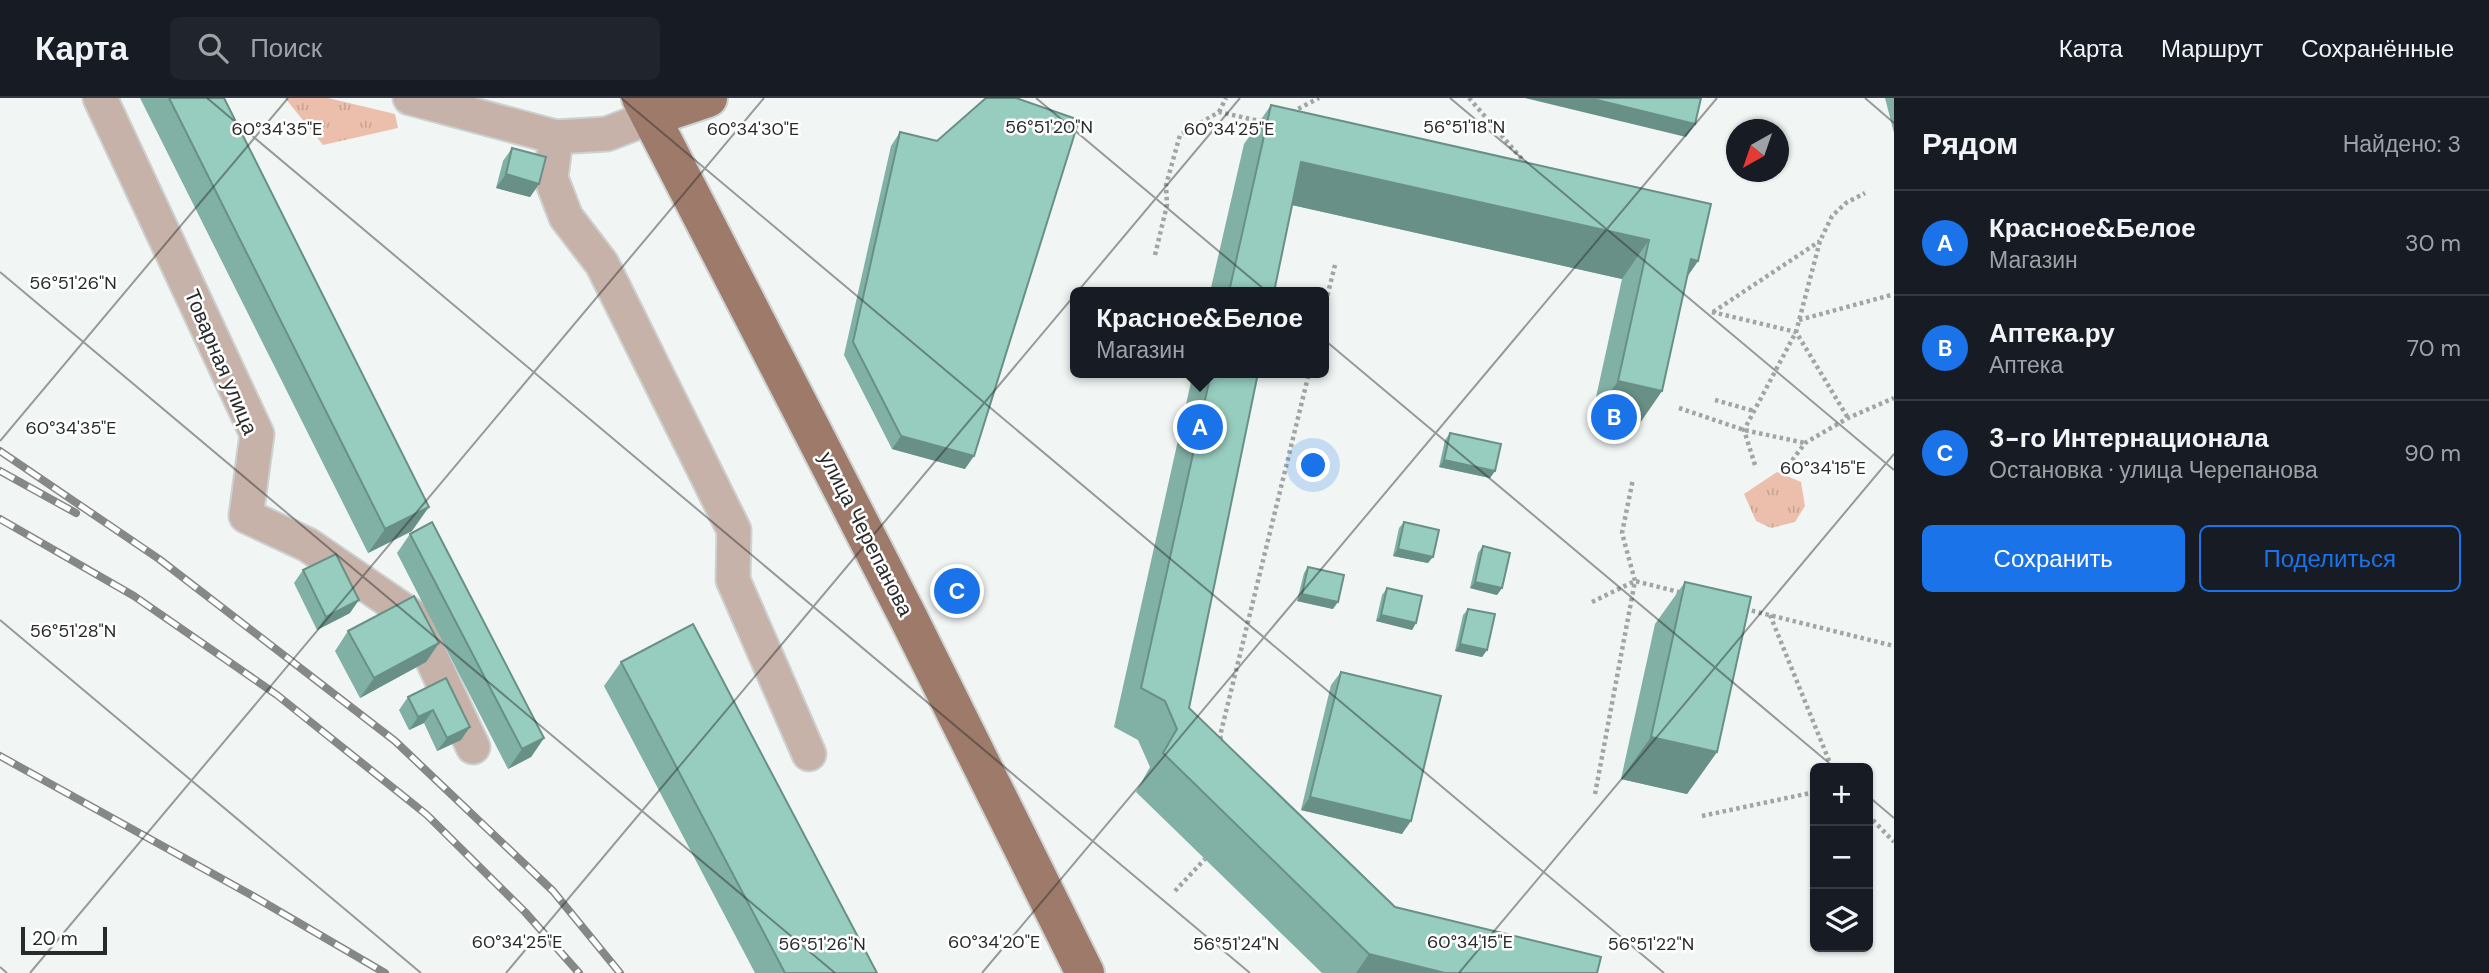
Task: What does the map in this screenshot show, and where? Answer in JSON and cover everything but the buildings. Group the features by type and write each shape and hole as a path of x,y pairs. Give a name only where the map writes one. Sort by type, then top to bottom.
{"main road":[{"path":"646,107 708,98"},
{"name":"улица Черепанова","path":"646,107 903,606 1085,973"}],"lane":[{"name":"Товарная улица","path":"100,98 257,434 246,516 308,545 412,616 474,747"},
{"path":"410,98 556,137 607,134 646,107"},
{"path":"556,137 551,178 566,217 603,264 734,530 733,580 809,754"}],"path":[{"path":"1155,255 1167,205 1166,185 1180,135 1219,112 1226,98"},
{"path":"1281,117 1318,98"},
{"path":"1469,98 1535,173"},
{"path":"1219,112 1269,123"},
{"path":"1755,465 1744,430 1796,332 1820,241 1832,216 1846,203 1865,194"},
{"path":"1820,241 1712,312 1796,332 1848,418"},
{"path":"1329,289 1335,265"},
{"path":"1799,320 1891,295"},
{"path":"1224,749 1220,736 1308,378"},
{"path":"1788,466 1805,443 1848,418 1894,398"},
{"path":"1715,400 1754,411"},
{"path":"1679,408 1744,430 1805,443"},
{"path":"1595,794 1635,581 1622,533 1633,479"},
{"path":"1592,602 1635,581 1689,595"},
{"path":"1743,608 1894,646"},
{"path":"1770,615 1830,763"},
{"path":"1702,816 1810,793"},
{"path":"1873,820 1894,842"},
{"path":"1175,891 1205,859"}],"green space":[{"path":"285,98 328,98 395,114 398,128 323,145"},
{"path":"1777,472 1801,482 1805,506 1795,522 1771,528 1756,521 1744,494"}],"railway":[{"path":"0,451 159,559 395,741 553,891 620,973"},
{"path":"0,471 76,513"},
{"path":"0,519 134,596 277,695 427,815 525,912 579,973"},
{"path":"0,756 253,896 385,973"}],"place":[{"name":"Аптека.ру","path":"1614,417"},
{"name":"Красное&Белое","path":"1200,427"},
{"name":"3-го Интернационала","path":"957,591"}]}
